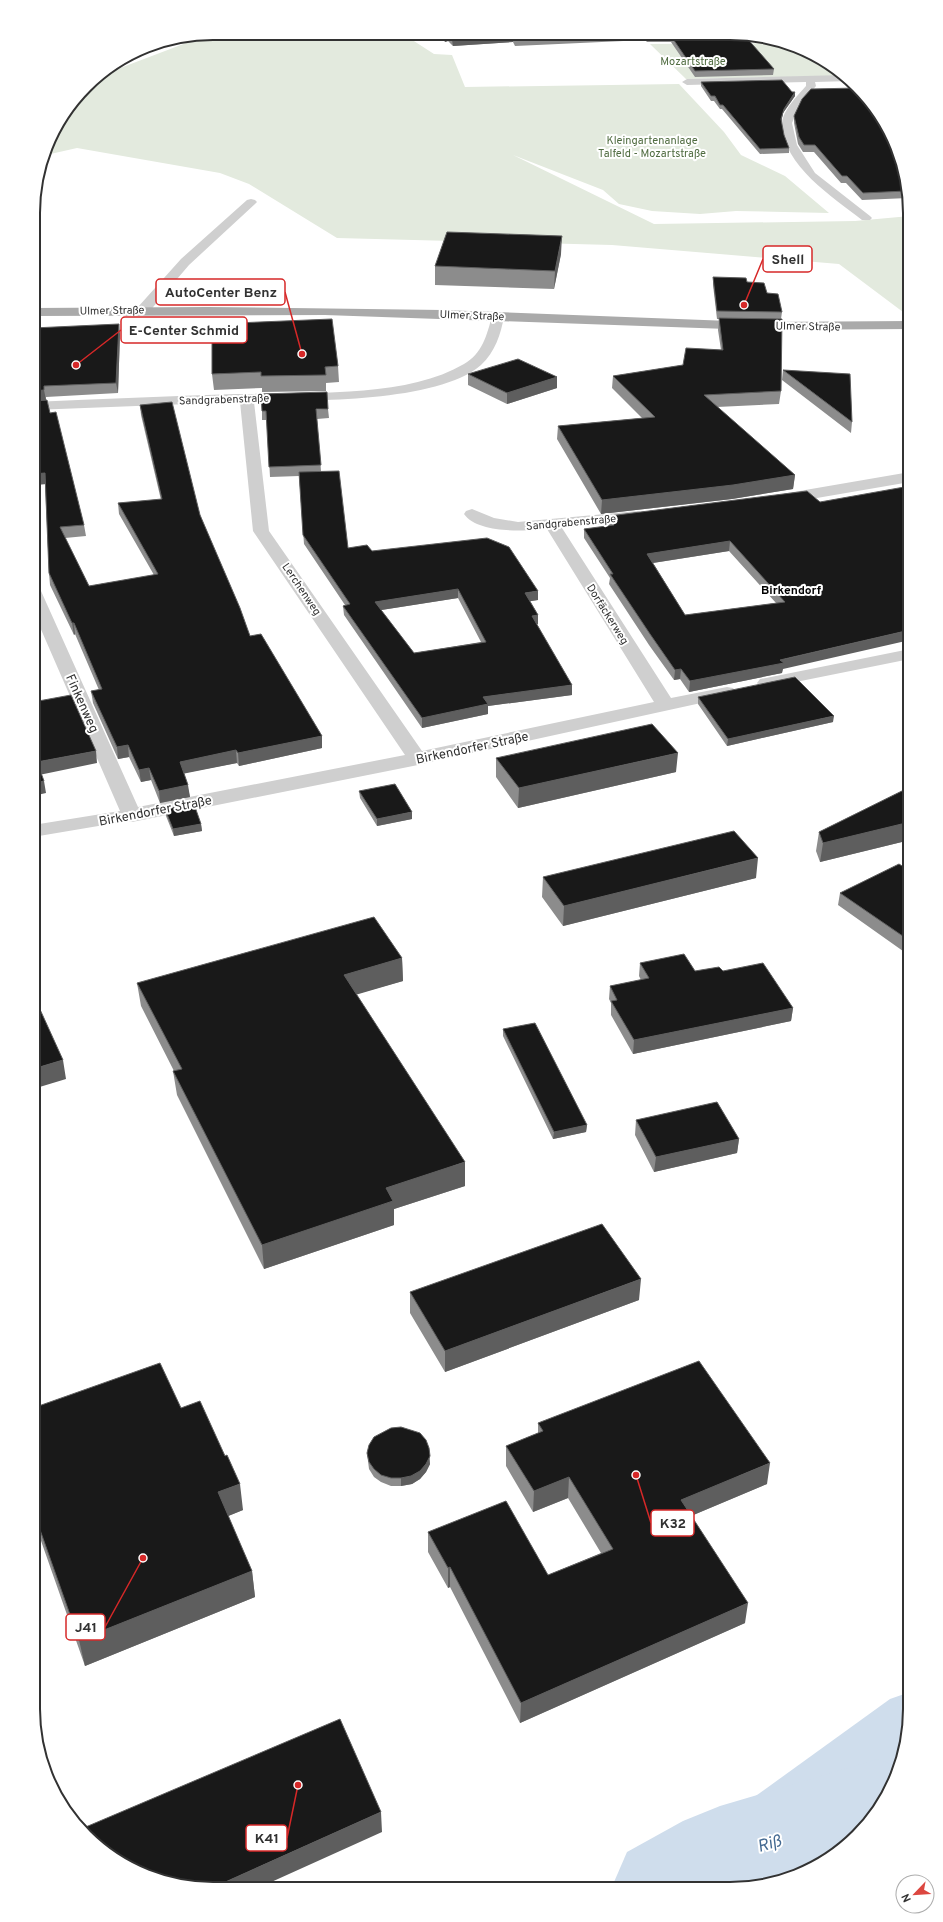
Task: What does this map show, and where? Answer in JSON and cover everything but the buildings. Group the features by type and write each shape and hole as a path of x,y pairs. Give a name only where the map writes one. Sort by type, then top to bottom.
{"main road":[{"name":"Ulmer Straße","path":"40,312 144,310 498,316 694,324 865,327 903,325"}],"street":[{"path":"687,82 838,78"},
{"path":"810,79 811,86 795,104 787,123 792,144 811,175 866,218"},
{"path":"144,310 185,262 251,202"},
{"name":"Sandgrabenstraße","path":"40,406 364,394 421,385 449,376 469,367 489,349 498,316"},
{"name":"Lerchenweg","path":"247,398 261,531 418,759"},
{"path":"768,501 903,478"},
{"name":"Sandgrabenstraße","path":"472,514 478,518 518,527 652,515"},
{"name":"Dorfäckerweg","path":"552,524 665,704"},
{"name":"Finkenweg","path":"40,607 132,816"},
{"name":"Birkendorfer Straße","path":"40,830 132,816 418,759 665,704 903,655"}],"green space":[{"name":"Kleingartenanlage Talfeld - Mozartstraße","path":"201,40 412,40 434,54 452,55 465,87 679,84 724,132 741,155 785,176 829,213 736,211 700,214 652,211 619,204 603,190 513,155 654,224 855,221 903,217 903,312 839,264 612,245 337,238 249,184 220,173 77,148 50,154 63,126 69,117 83,99 99,83 116,69 186,43"},
{"name":"Mozartstraße","path":"765,43 786,49 807,58 817,63 835,76 686,79 650,44"}],"waterway":[{"path":"720,1858 903,1723"},
{"name":"Riß","path":"677,1882 720,1858 869,1812"}],"place":[{"name":"Shell","path":"744,305"},
{"name":"AutoCenter Benz","path":"302,354"},
{"name":"E-Center Schmid","path":"76,365"},
{"name":"K32","path":"636,1475"},
{"name":"J41","path":"143,1558"},
{"name":"K41","path":"298,1785"}],"district":[{"name":"Birkendorf","path":"791,590"}]}
